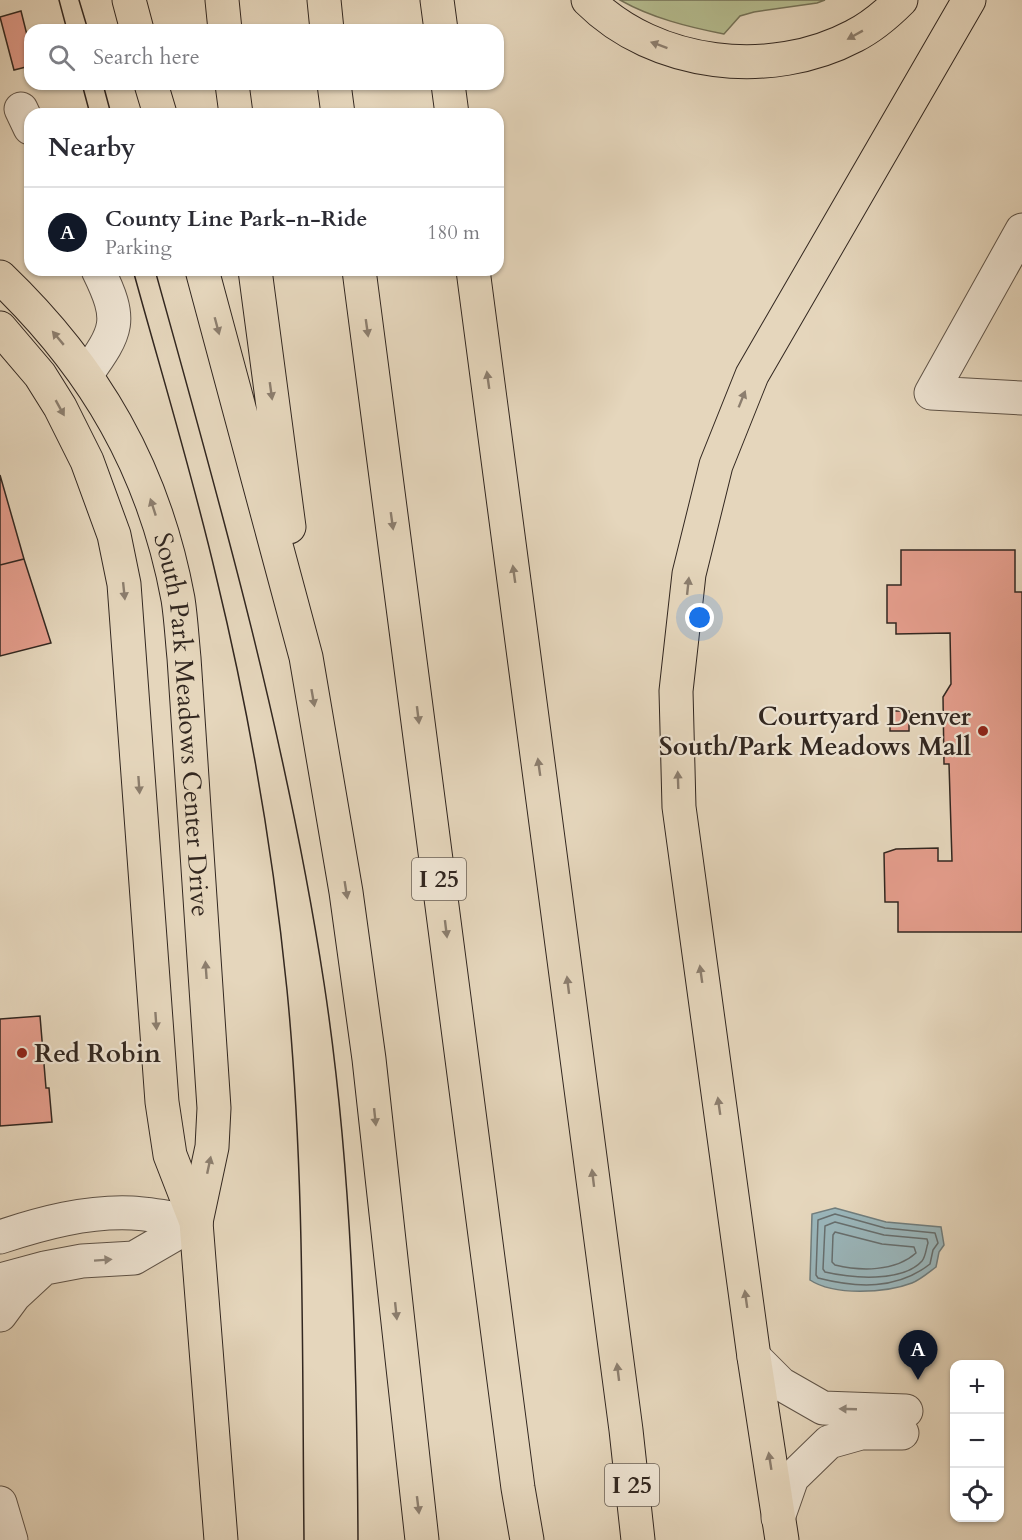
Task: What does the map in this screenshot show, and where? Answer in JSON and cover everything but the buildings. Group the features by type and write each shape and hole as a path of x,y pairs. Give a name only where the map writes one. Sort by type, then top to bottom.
{"main road":[{"path":"129,0 135,24"},
{"path":"222,0 224,24"},
{"path":"324,0 326,24"},
{"path":"437,0 440,24"},
{"path":"588,0 610,18 651,42 699,57 738,62 781,59 817,51 843,42 875,24 901,0"},
{"path":"780,1529 754,1357 679,807 676,691 689,574 716,465 752,375 969,0"},
{"path":"154,90 158,108"},
{"path":"233,90 235,108"},
{"path":"335,90 337,108"},
{"path":"449,90 451,108"},
{"path":"204,276 306,657"},
{"path":"256,276 306,657 346,892 369,1059 422,1540"},
{"name":"I 25","path":"360,276 518,1488 527,1540"},
{"name":"I 25","path":"474,276 626,1430 638,1540"},
{"name":"South Park Meadows Center Drive","path":"0,277 59,338 113,415 149,494 166,548 178,601 185,670 214,1108 212,1147 196,1222 220,1540"},
{"name":"South Park Meadows Center Drive","path":"0,328 40,375 60,407 87,461 114,534 124,584 162,1102 170,1155 196,1222"},
{"path":"626,1430 646,1540"},
{"path":"516,1540 518,1488"}],"street":[{"path":"1022,230 931,393 1022,398"},
{"path":"86,375 112,334 115,318 109,293 101,276"},
{"path":"10,1230 91,1214 131,1213 196,1222"},
{"path":"0,1280 82,1261 134,1258 196,1222"},
{"path":"0,1315 14,1296 45,1268"},
{"path":"754,1357 781,1384 823,1408 904,1422 830,1442 792,1478 780,1529"},
{"path":"0,1503 11,1540"}],"green space":[{"path":"620,0 825,0 740,16 724,34 671,21"}],"water":[{"path":"835,1208 886,1222 941,1227 944,1245 939,1252 936,1267 912,1283 875,1291 832,1289 810,1280 812,1214"}],"tram line":[{"path":"59,0 65,24"},
{"path":"79,0 86,24"},
{"path":"84,90 88,108"},
{"path":"105,90 109,108"},
{"path":"135,276 197,499 228,627 259,782 275,886 287,990 297,1127 302,1265 304,1540"},
{"path":"157,276 228,536 272,713 309,893 324,983 347,1191 354,1331 358,1540"}],"place":[{"name":"Courtyard Denver South/Park Meadows Mall","path":"983,731"},
{"name":"Red Robin","path":"22,1053"},
{"name":"County Line Park-n-Ride","path":"918,1380"}]}
